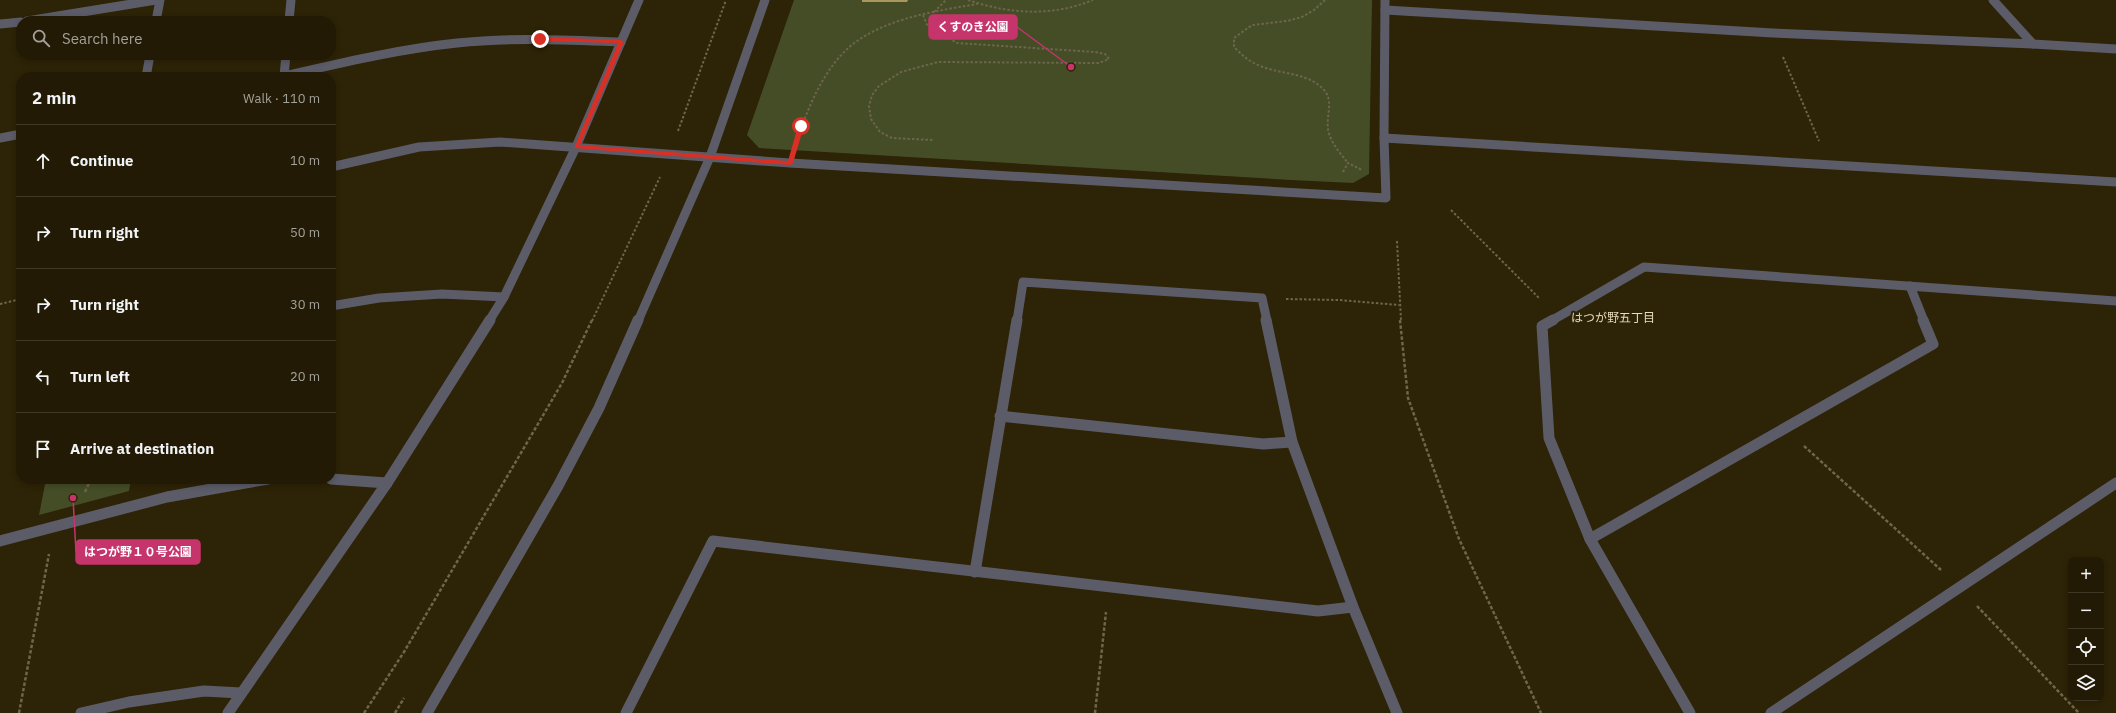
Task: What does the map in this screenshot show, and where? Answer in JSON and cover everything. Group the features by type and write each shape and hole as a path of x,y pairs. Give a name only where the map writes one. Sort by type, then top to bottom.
{"street":[{"path":"58,16 156,0"},
{"path":"157,16 160,0"},
{"path":"289,16 291,0"},
{"path":"228,713 388,483 504,296 576,147 639,0"},
{"path":"427,713 558,486 599,408 710,157 765,0"},
{"path":"336,166 419,147 500,142 790,163 1386,198 1384,138 1385,0"},
{"path":"1993,0 2033,44"},
{"path":"1385,10 1773,33 2116,49"},
{"path":"0,24 16,22"},
{"path":"302,72 372,56 458,43 540,39 621,42"},
{"path":"147,72 149,60"},
{"path":"284,72 286,60"},
{"path":"0,138 16,135"},
{"path":"1384,138 2116,182"},
{"path":"1690,713 1590,539 1549,438 1542,326 1644,267 2116,301"},
{"path":"975,572 1023,282 1262,298 1292,442 1353,607 1397,713"},
{"path":"1590,539 1933,344 1910,286"},
{"path":"336,305 379,298 442,294 504,296"},
{"path":"1000,416 1263,444 1292,442"},
{"path":"336,478 388,483"},
{"path":"1771,713 2116,483"},
{"path":"0,541 164,497 224,484"},
{"path":"626,713 713,541 1318,611 1353,607"},
{"path":"81,713 129,702 204,691 241,693"}],"path":[{"path":"364,713 404,652 562,383 670,154 726,0"},
{"path":"933,13 946,0"},
{"path":"968,0 978,4 1016,11 1051,11 1072,8 1093,0"},
{"path":"1325,0 1303,17 1275,23 1252,25 1242,30 1234,38 1234,47 1241,56 1252,64 1311,81 1324,90 1329,100 1327,129 1334,146 1348,164"},
{"path":"790,163 801,126 817,93 843,53 870,34 894,24 933,13 978,4"},
{"path":"923,16 927,25 936,32 957,43 1095,52 1105,54 1108,59 1099,63 938,62 915,66 880,84 871,96 869,112 872,121 879,132 887,137 933,140"},
{"path":"1773,33 1829,165"},
{"path":"1451,210 1498,255 1557,318"},
{"path":"1397,241 1399,305 1408,398 1459,539 1541,713"},
{"path":"1262,298 1339,300 1399,305"},
{"path":"0,304 16,300"},
{"path":"1785,428 1960,587 2079,713"},
{"path":"19,713 54,527"},
{"path":"1095,713 1109,587"},
{"path":"395,713 407,693"}],"green space":[{"path":"794,0 1372,0 1369,174 1353,183 759,148 747,135"},
{"path":"45,484 130,484 129,491 39,515"}],"building":[{"path":"862,0 908,0 907,2 862,2"}],"place":[{"name":"くすのき公園","path":"1071,67"},
{"name":"はつが野１０号公園","path":"73,498"}],"district":[{"name":"はつが野五丁目","path":"1613,318"}],"route":[{"path":"540,39 621,42 576,147 790,163 801,126"}]}
